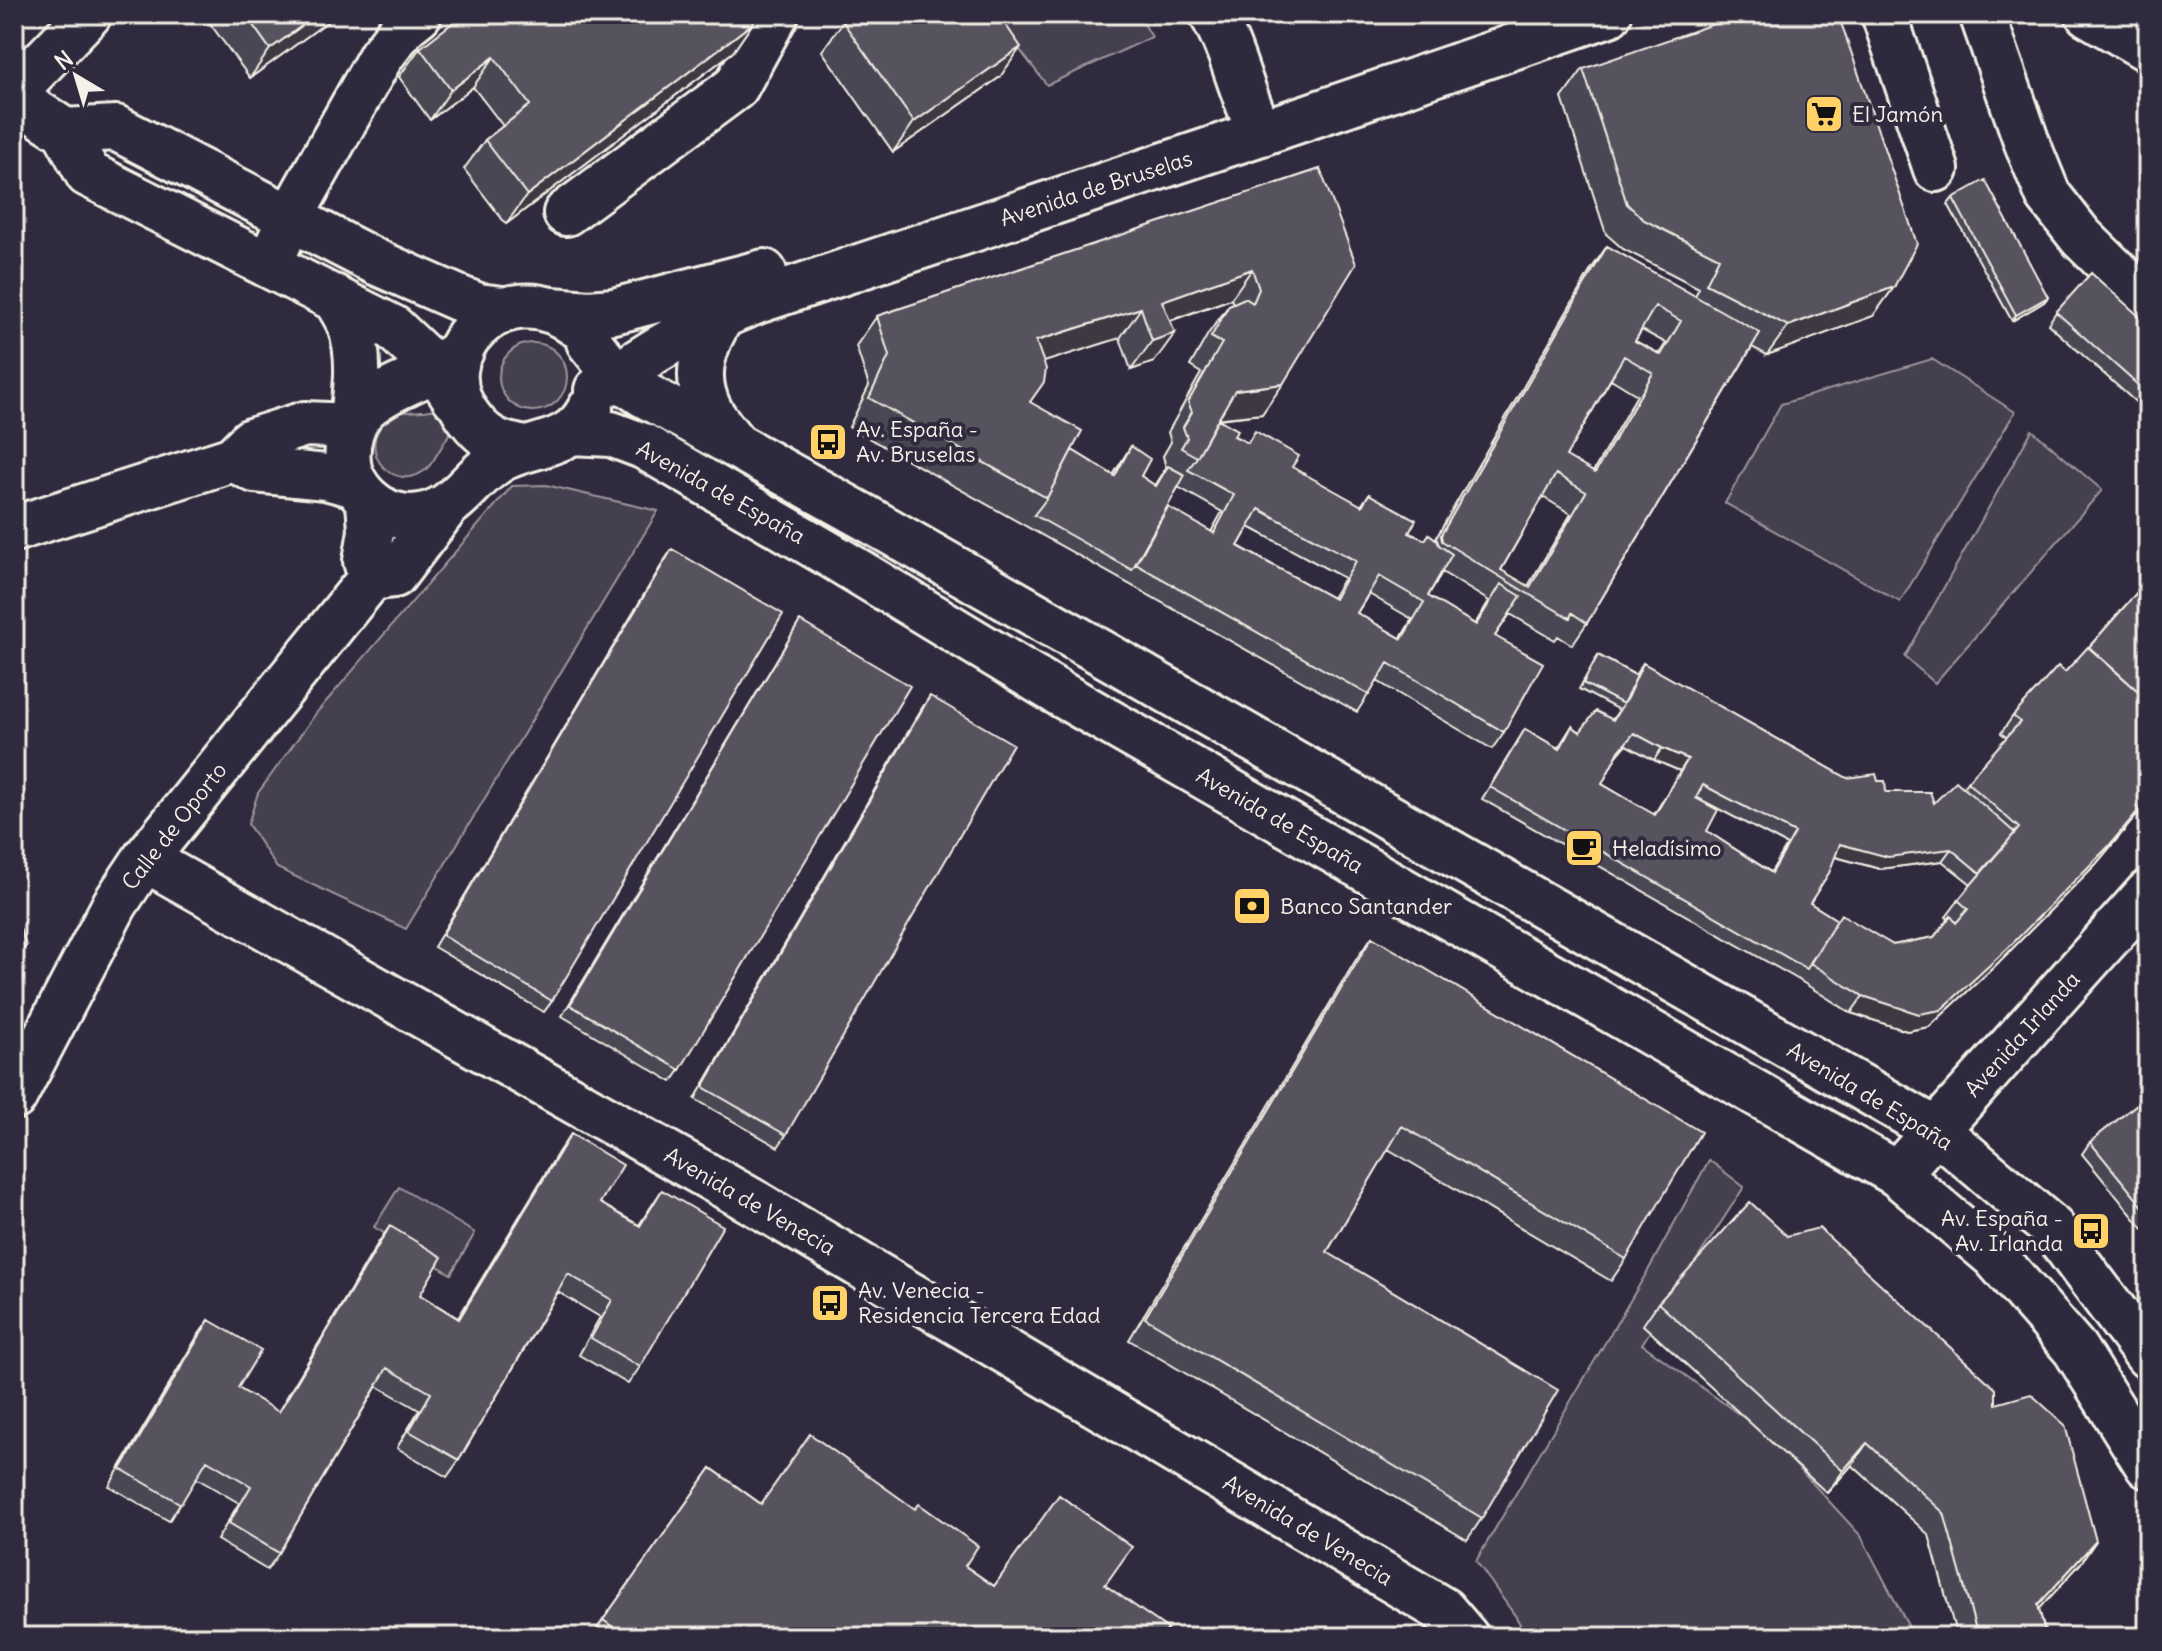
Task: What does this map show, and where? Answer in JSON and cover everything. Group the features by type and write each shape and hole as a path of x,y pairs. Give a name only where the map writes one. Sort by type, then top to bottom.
{"main road":[{"path":"14,92 89,14"},
{"path":"269,266 290,218 381,56 405,25 419,14"},
{"path":"566,213 736,87 776,14"},
{"path":"1212,14 1222,32 1256,123"},
{"name":"Avenida de Bruselas","path":"606,383 667,342 723,314 1256,123 1545,14"},
{"name":"Avenida de Bruselas","path":"552,310 589,313 614,311 744,278 1609,14"},
{"path":"1884,14 1936,169"},
{"path":"1982,14 2048,195 2081,237 2148,303"},
{"path":"2088,14 2148,49"},
{"path":"14,98 65,131 88,174 334,297 456,363 456,388 464,412 480,431 501,444 525,449 550,444 572,432 606,383 589,342 573,322 552,310 528,305 503,309 478,306 376,262 116,128 65,131"},
{"path":"334,297 350,324 356,348 358,382 348,466 362,493 371,531 366,561 371,578"},
{"path":"352,426 364,409 379,396 448,360 482,321 503,309"},
{"path":"723,314 702,353 701,374 703,393 710,412 736,447"},
{"name":"Avenida de España","path":"606,383 643,394 896,535 1936,1130 2052,1228 2148,1356"},
{"path":"14,529 233,459 251,441 305,424 352,426"},
{"name":"Avenida de España","path":"572,432 611,434 643,446 1057,692 1897,1174 1994,1256 2075,1349 2148,1466"},
{"name":"Calle de Oporto","path":"14,1097 115,904 145,859 371,578 394,575 445,508 499,460 525,449"},
{"path":"233,459 255,470 326,477 362,493 385,512 406,517 426,516 445,508"},
{"name":"Avenida de Venecia","path":"145,859 770,1212 1443,1610 1466,1637"},
{"name":"Avenida Irlanda","path":"1897,1174 2148,893"}],"shaded area":[{"path":"992,14 1138,14 1152,37 1047,85"},
{"path":"533,343 557,353 567,377 557,401 533,411 509,401 499,377 509,353"},
{"path":"1932,359 2015,412 1900,602 1725,503 1781,404"},
{"path":"440,408 450,430 429,467 413,476 403,477 385,468 378,460 375,440 386,419 399,413"},
{"path":"2032,430 2102,490 1935,683 1905,657"},
{"path":"546,485 658,511 406,929 277,868 248,824 258,793 317,712 512,486"},
{"path":"1709,1160 1744,1187 1642,1344 1769,1436 1861,1536 1914,1637 1527,1637 1476,1561 1650,1267"},
{"path":"399,1187 475,1233 451,1274 374,1227"}],"building":[{"path":"245,14 318,14 270,49"},
{"path":"464,14 747,14 753,23 527,195 485,140 530,105 494,57 451,90 420,48"},
{"path":"853,14 998,14 1021,47 914,122 843,22"},
{"path":"1742,14 1838,14 1917,244 1894,287 1788,326 1706,284 1719,258 1644,220 1627,204 1583,69"},
{"path":"1320,169 1356,264 1283,384 1235,390 1197,457 1181,448 1187,438 1183,427 1192,412 1188,402 1222,343 1211,337 1229,305 1245,298 1253,303 1259,289 1252,269 1162,301 1175,333 1152,341 1141,308 1036,341 1046,369 1044,382 1030,402 1082,431 1047,498 869,398 889,356 877,316"},
{"path":"1985,180 2048,297 2016,315 1953,198"},
{"path":"1607,246 1760,333 1587,623 1572,613 1570,618 1525,592 1442,541 1441,535","holes":["1655,306 1681,321 1661,355 1635,341","1624,356 1653,373 1595,473 1566,456","1556,474 1586,492 1530,587 1501,570"]},
{"path":"2091,273 2148,324 2148,394 2056,312"},
{"path":"1218,419 1238,430 1234,436 1248,443 1255,431 1299,456 1292,467 1362,506 1369,494 1416,520 1409,533 1425,540 1429,534 1452,554 1428,596 1476,625 1501,584 1521,596 1495,636 1543,663 1504,732 1388,663 1369,695 1136,564 1168,507 1214,533 1234,495 1188,470","holes":["1259,509 1356,561 1334,599 1238,546","1379,576 1424,602 1402,639 1357,613"]},
{"path":"1131,446 1150,459 1141,476 1156,486 1168,466 1185,475 1132,570 1034,515 1047,498 1072,450 1115,476"},
{"path":"672,549 783,614 552,1001 442,935"},
{"path":"2148,580 2148,700 2089,647"},
{"path":"800,621 910,686 680,1070 570,1005"},
{"path":"2088,647 2148,700 2148,799 2108,847 2008,948 1941,1010 1919,1014 1863,996 1810,963 1841,914 1893,945 1934,937 1951,916 1956,923 1968,909 1958,900 2019,828 1967,782 2020,722 2013,716 2058,666 2065,672"},
{"path":"1598,655 1637,676 1623,704 1583,683"},
{"path":"1643,663 1847,778 1876,774 1878,781 1885,781 1886,792 1930,792 1934,803 1956,781 2015,833 1980,873 1951,849 1888,857 1840,844 1829,873 1810,903 1837,920 1807,969 1490,787 1525,729 1560,749 1572,726 1580,732 1596,711 1613,720","holes":["1634,733 1688,759 1655,815 1602,784 1619,751","1703,785 1795,833 1772,873 1707,831 1718,810 1696,798"]},
{"path":"930,696 1013,744 786,1135 703,1087"},
{"path":"14,910 26,946 14,950"},
{"path":"1372,937 1701,1132 1626,1259 1402,1126 1327,1252 1558,1390 1482,1518 1145,1318"},
{"path":"2137,1104 2148,1117 2148,1213 2090,1142"},
{"path":"571,1134 623,1165 600,1203 640,1226 662,1190 723,1226 640,1367 591,1338 612,1300 568,1274 459,1460 409,1431 431,1393 387,1368 279,1553 229,1523 251,1486 207,1460 181,1504 121,1469 209,1320 261,1350 238,1388 279,1412 390,1226 442,1257 420,1295 459,1319"},
{"path":"1750,1202 1787,1236 1819,1228 1996,1389 1996,1404 2031,1394 2065,1425 2096,1541 2038,1605 2045,1632 2103,1631 2098,1637 1978,1637 1944,1513 1867,1443 1843,1471 1658,1303"},
{"path":"810,1434 915,1509 919,1504 978,1546 965,1566 994,1586 1059,1495 1132,1547 1105,1585 1168,1629 1162,1637 627,1637 603,1620 711,1468 761,1504"}],"place":[{"name":"El Jamón","path":"1824,114"},
{"name":"Av. España - Av. Bruselas","path":"828,442"},
{"name":"Heladísimo","path":"1584,848"},
{"name":"Banco Santander","path":"1252,906"},
{"name":"Av. España - Av. Irlanda","path":"2091,1231"},
{"name":"Av. Venecia - Residencia Tercera Edad","path":"830,1303"}]}
